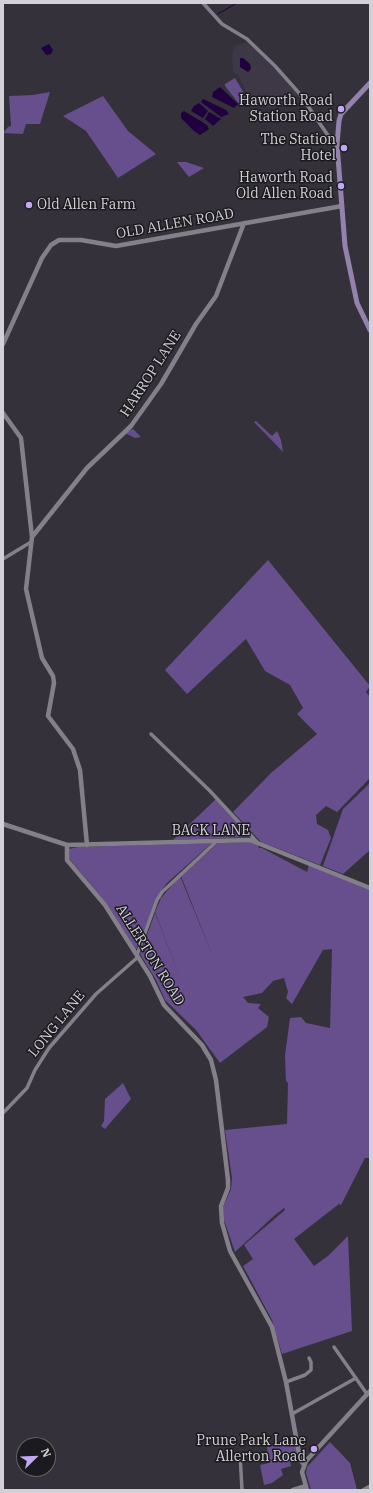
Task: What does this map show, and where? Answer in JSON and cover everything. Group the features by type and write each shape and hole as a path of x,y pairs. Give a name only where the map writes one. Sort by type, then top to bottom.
{"main road":[{"path":"370,83 341,114 337,144 345,246 357,303 370,330"}],"street":[{"path":"203,3 222,24 247,39 275,66 299,93 327,134 337,144"},
{"name":"OLD ALLEN ROAD","path":"3,344 42,258 51,245 58,241 73,239 116,246 342,206"},
{"name":"HARROP LANE","path":"32,539 87,468 131,426 162,384 196,324 216,296 244,223"},
{"path":"3,413 21,438 32,539 26,589 42,658 53,676 54,683 48,716 73,749 80,770 87,845"},
{"path":"3,559 32,539"},
{"path":"151,734 205,786 258,842"},
{"name":"BACK LANE","path":"3,824 67,845 250,840 370,888"},
{"path":"138,956 157,900 162,892 218,841"},
{"name":"ALLERTON ROAD","path":"67,845 67,860 105,905 138,956 164,1005 202,1045 211,1060 216,1080 228,1180 228,1188 221,1206 222,1223 230,1251 272,1327 286,1382 300,1459 304,1465 302,1472 307,1488"},
{"name":"LONG LANE","path":"3,1113 27,1088 35,1070 49,1048 96,994 138,956"},
{"path":"304,1465 369,1393 356,1378 334,1347"},
{"path":"286,1382 308,1373 312,1367 309,1358"},
{"path":"292,1414 356,1378"},
{"path":"240,1454 242,1490"},
{"path":"363,1490 370,1486"},
{"path":"293,1490 307,1488"}],"shaded area":[{"path":"247,42 266,57 298,94 288,105 269,108 251,101 238,75 233,72 233,49 237,45"},
{"path":"49,44 53,50 51,54 46,55 41,48"},
{"path":"240,58 243,58 250,64 251,69 248,72 240,67"},
{"path":"235,78 247,98 239,104 225,86 225,84"},
{"path":"220,87 238,104 234,108 212,97 213,92"},
{"path":"50,92 40,124 26,124 23,134 3,133 8,127 11,126 9,96 33,95"},
{"path":"103,96 128,131 156,154 118,178 86,131 63,116"},
{"path":"203,99 226,110 229,114 221,117 201,102"},
{"path":"199,103 208,111 203,118 191,111 194,106"},
{"path":"184,111 207,125 209,129 200,135 194,131 181,118 181,113"},
{"path":"209,112 221,119 213,126 205,119"},
{"path":"177,162 186,162 204,168 189,177"},
{"path":"256,421 272,436 277,431 281,440 283,452 254,422"},
{"path":"133,429 141,437 135,438 125,433"},
{"path":"268,560 370,686 366,692 370,697 370,778 337,812 326,806 316,815 317,824 328,830 331,838 320,865 261,842 233,812 271,773 317,734 297,714 303,708 290,685 265,671 246,639 187,694 165,670"},
{"path":"370,783 370,850 343,874 323,866 343,809"},
{"path":"216,799 253,837 173,840"},
{"path":"251,842 258,845 259,848 262,848 307,872 309,865 370,890 370,1158 365,1158 341,1205 339,1204 294,1239 314,1266 328,1256 348,1236 352,1331 282,1354 272,1320 243,1266 253,1259 244,1245 285,1210 284,1208 275,1215 235,1252 224,1220 223,1207 231,1189 232,1178 225,1130 287,1124 288,1083 286,1081 285,1055 290,1018 301,1017 306,1023 330,1028 332,949 323,950 292,1004 286,998 288,992 284,978 273,981 262,993 243,997 248,1003 261,1004 258,1008 269,1017 267,1027 220,1063 196,1030 165,1000 156,980 140,954 155,913 182,983 155,912 161,898 180,876 213,957 181,876 218,843"},
{"path":"212,843 167,883 160,892 136,950 107,904 68,857 69,849 78,847"},
{"path":"123,1083 131,1099 105,1129 101,1126 104,1121 105,1099"},
{"path":"295,1442 297,1454 289,1456 291,1466 281,1469 283,1475 272,1483 264,1485 260,1465 269,1463 267,1447"},
{"path":"330,1442 350,1463 357,1490 311,1490 306,1473 307,1467"}],"waterway":[{"path":"218,14 237,3"}],"place":[{"name":"Haworth Road Station Road","path":"341,109"},
{"name":"The Station Hotel","path":"344,148"},
{"name":"Haworth Road Old Allen Road","path":"341,186"},
{"name":"Old Allen Farm","path":"29,205"},
{"name":"Prune Park Lane Allerton Road","path":"314,1449"}]}
